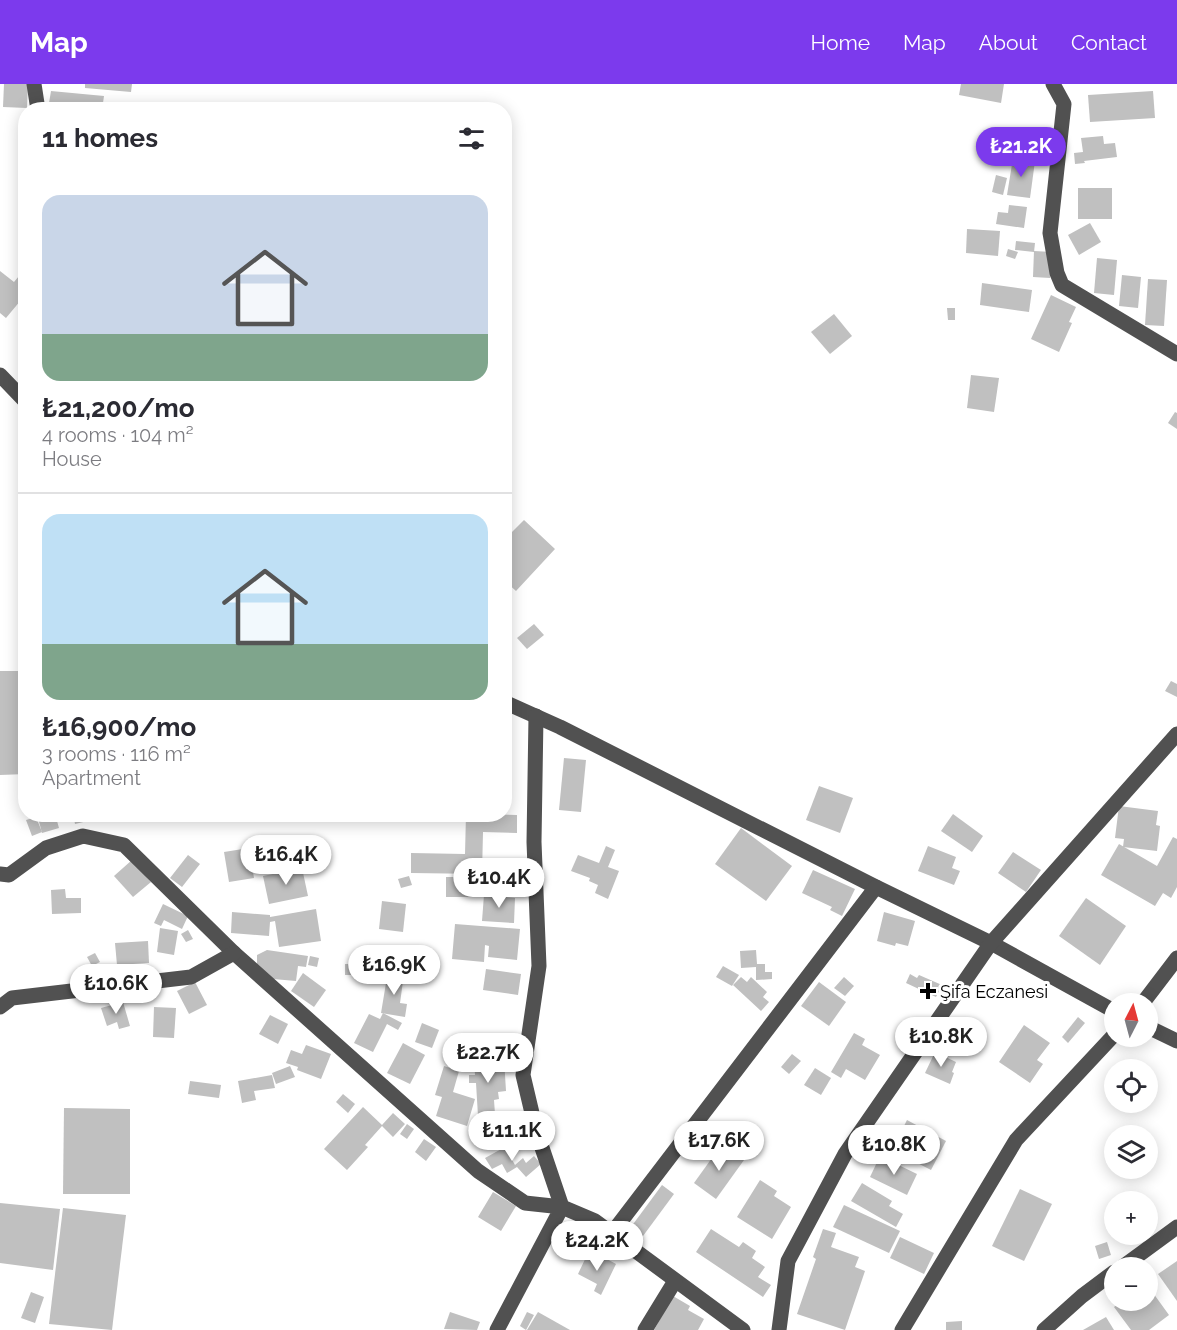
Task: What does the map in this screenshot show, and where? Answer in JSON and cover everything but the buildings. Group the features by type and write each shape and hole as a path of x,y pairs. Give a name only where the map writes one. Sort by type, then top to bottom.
{"street":[{"path":"34,84 37,102"},
{"path":"1053,84 1064,104 1050,233 1057,273 1062,285 1177,354"},
{"path":"0,375 18,394"},
{"path":"512,706 992,943 1104,1005"},
{"path":"497,1330 562,1207 536,1130 523,1075 539,966 534,842 536,716"},
{"path":"779,1330 788,1261 845,1154 992,943 1177,734"},
{"path":"0,874 9,875 46,848 84,836 124,845 234,953 478,1171 525,1203 562,1207 595,1221 743,1330"},
{"path":"612,1233 876,887"},
{"path":"0,1007 12,998 190,976 234,953"},
{"path":"1150,993 1177,958"},
{"path":"1158,1032 1177,1041"},
{"path":"902,1330 1016,1140 1104,1046"},
{"path":"1136,1257 1177,1227"},
{"path":"1044,1330 1104,1280"},
{"path":"645,1330 675,1281"}],"place":[{"name":"Şifa Eczanesi","path":"928,991"}]}
